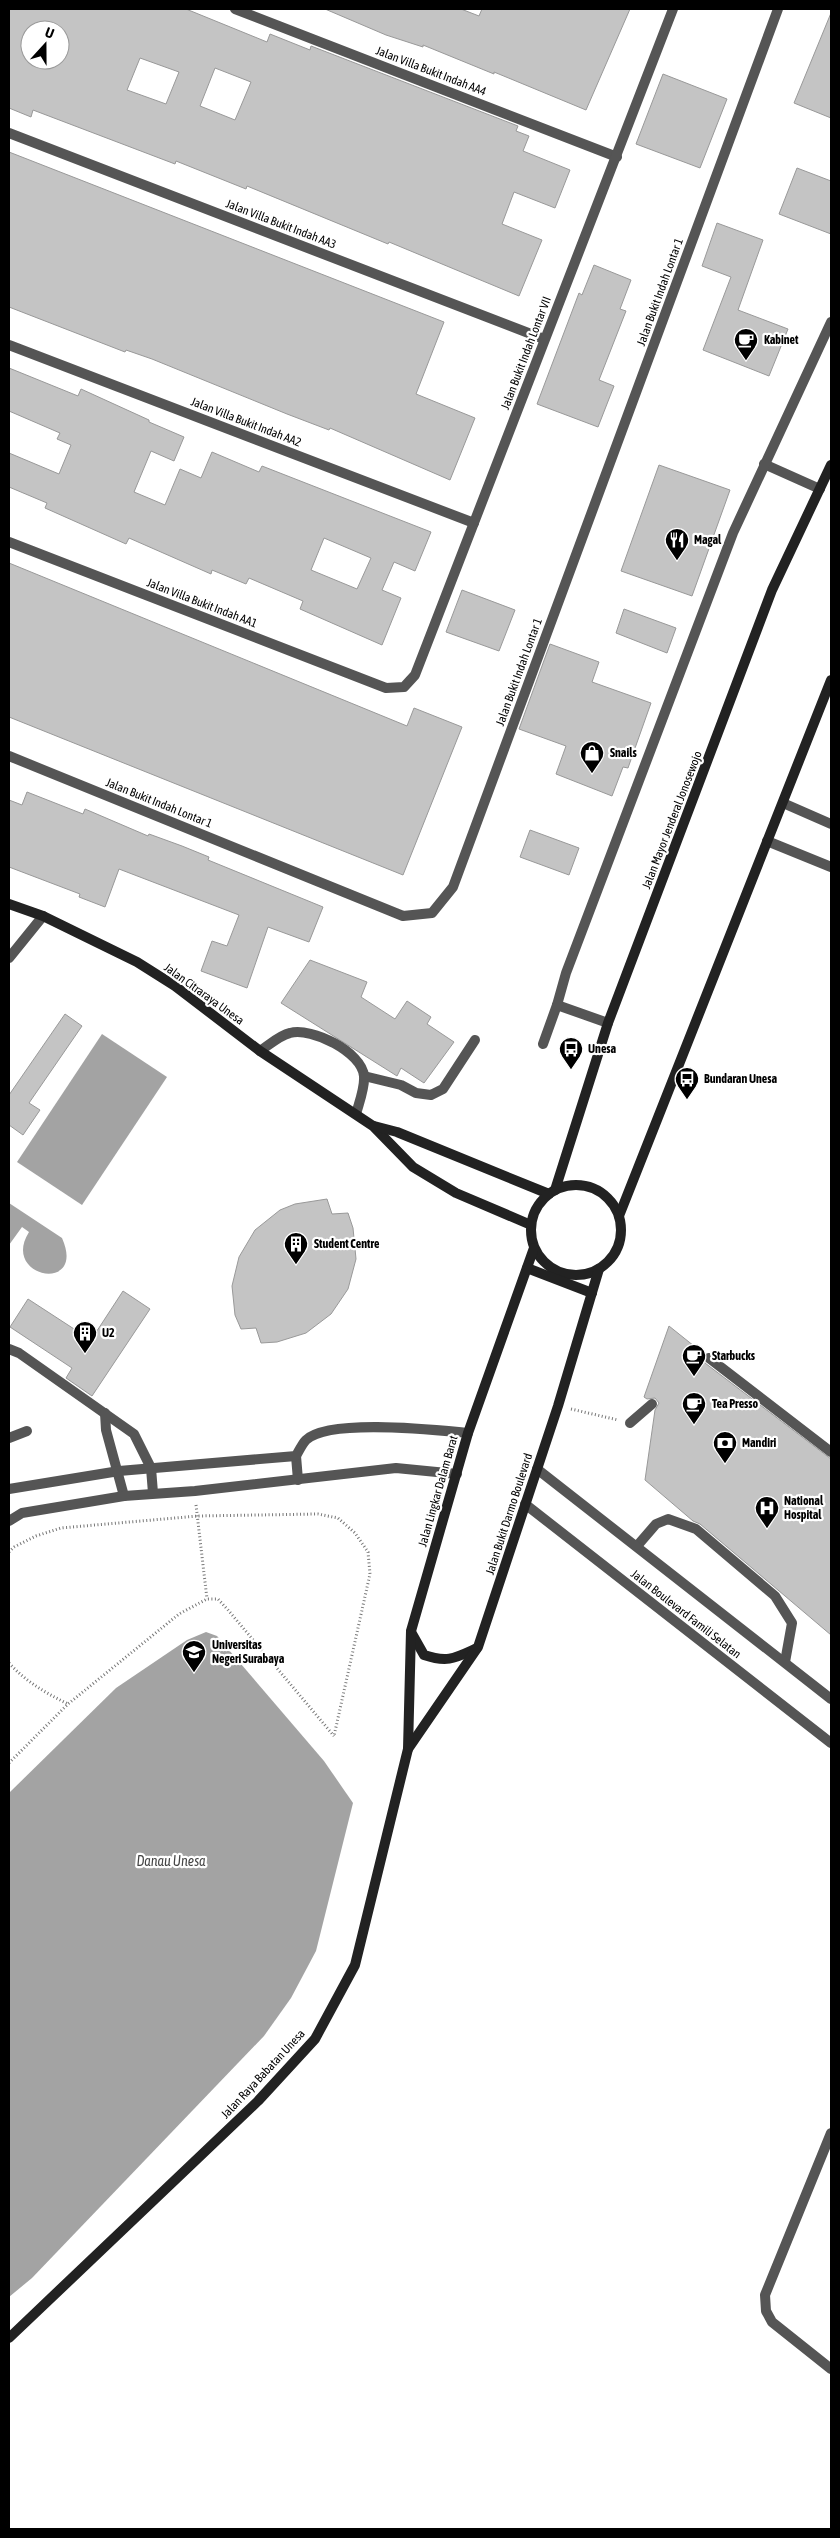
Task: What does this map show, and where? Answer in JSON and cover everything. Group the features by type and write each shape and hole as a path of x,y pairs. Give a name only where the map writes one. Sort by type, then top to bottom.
{"main road":[{"name":"Jalan Mayor Jenderal Jonosewojo","path":"552,1192 608,1023 772,590 831,465"},
{"path":"619,1216 767,841 784,803 831,680"},
{"name":"Jalan Citraraya Unesa","path":"9,904 44,916 137,962 176,986 260,1051 373,1126 413,1167 456,1193 531,1225"},
{"name":"Jalan Citraraya Unesa","path":"373,1126 397,1132 552,1192"},
{"path":"567,1186 593,1188 604,1195 613,1205 619,1216 621,1228 616,1252 599,1269 585,1275 570,1275 555,1270 543,1261 534,1248 531,1225 534,1213 552,1192 567,1186"},
{"name":"Jalan Lingkar Dalam Barat","path":"408,1749 410,1631 468,1433 534,1248"},
{"path":"527,1268 592,1293"},
{"name":"Jalan Bukit Darmo Boulevard","path":"408,1749 478,1647 558,1406 599,1269"},
{"path":"410,1631 424,1655 441,1661 455,1658 478,1647"},
{"name":"Jalan Raya Babatan Unesa","path":"9,2338 258,2101 315,2039 355,1965 408,1749"}],"street":[{"name":"Jalan Villa Bukit Indah AA4","path":"235,9 617,157"},
{"name":"Jalan Bukit Indah Lontar VII","path":"386,688 404,687 415,675 673,9"},
{"name":"Jalan Bukit Indah Lontar 1","path":"9,756 403,916 432,913 452,887 778,9"},
{"name":"Jalan Villa Bukit Indah AA3","path":"9,133 544,339"},
{"path":"543,1044 566,973 733,533 831,322"},
{"name":"Jalan Villa Bukit Indah AA2","path":"9,345 474,523"},
{"path":"764,464 820,489"},
{"name":"Jalan Villa Bukit Indah AA1","path":"9,542 386,688"},
{"path":"784,803 831,824"},
{"path":"767,841 831,867"},
{"path":"9,958 44,916"},
{"path":"557,1005 608,1023"},
{"path":"260,1051 289,1033 306,1032 326,1038 359,1061 364,1076 356,1114"},
{"path":"364,1076 401,1085 416,1093 431,1095 444,1089 475,1040"},
{"path":"9,1350 19,1353 134,1434 151,1468 153,1493"},
{"path":"710,1358 831,1452"},
{"path":"630,1423 652,1404"},
{"path":"105,1412 106,1430 119,1471 124,1496"},
{"path":"298,1480 296,1456 306,1439 323,1432 402,1426 468,1433"},
{"path":"9,1438 27,1430"},
{"path":"9,1489 119,1471 296,1456"},
{"path":"9,1521 22,1513 124,1496 195,1491 396,1468 457,1474"},
{"name":"Jalan Boulevard Famili Selatan","path":"537,1469 831,1699"},
{"name":"Jalan Boulevard Famili Selatan","path":"525,1504 831,1743"},
{"path":"637,1546 656,1524 668,1519 696,1529 775,1596 792,1623 784,1662"},
{"path":"831,2133 765,2295 766,2311 772,2322 831,2369"}],"path":[{"path":"558,1406 630,1423"},
{"path":"195,1491 207,1599"},
{"path":"9,1552 14,1547 36,1536 61,1528 198,1516 318,1514 338,1518 355,1533 368,1552 370,1574 334,1736 218,1599 207,1599 179,1614 68,1704 9,1763"},
{"path":"9,1663 20,1676 35,1687 68,1704"}],"water":[{"path":"102,1034 167,1077 82,1205 17,1162"},
{"path":"9,1203 62,1238 67,1256 63,1267 55,1273 44,1273 33,1269 25,1260 23,1248 29,1232 22,1227 9,1245"},
{"name":"Danau Unesa","path":"206,1632 217,1636 324,1761 353,1803 316,1951 291,1998 264,2036 32,2278 9,2297 9,1793 116,1688 187,1640"}],"building":[{"path":"9,9 186,9 267,42 270,34 310,50 311,46 518,126 516,131 529,136 523,151 570,170 555,208 514,192 502,224 542,240 519,296 247,186 246,189 176,161 175,164 33,110 31,117 9,108","holes":["140,58 179,72 166,104 127,90","215,68 251,82 235,120 200,106"]},
{"path":"325,9 461,9 479,16 482,9 630,9 586,110 494,72 494,74 423,45 423,47 386,35"},
{"path":"831,13 831,118 794,103"},
{"path":"663,74 727,99 700,168 636,144"},
{"path":"9,152 444,322 416,394 475,418 450,480 330,428 329,430 152,359 126,350 125,352 9,307"},
{"path":"797,168 831,181 831,234 779,214"},
{"path":"717,223 763,240 738,310 788,329 769,376 703,350 731,277 702,266"},
{"path":"594,265 631,280 620,309 626,311 599,380 614,386 598,427 537,404 579,293 582,295"},
{"path":"9,368 78,396 81,389 184,437 174,461 151,451 134,492 165,505 180,469 201,478 212,452 259,472 262,466 431,532 415,571 394,562 382,590 401,598 382,645 300,609 303,601 249,578 246,584 212,570 211,574 129,538 126,544 45,508 47,503 9,487 9,453 59,474 71,445 57,439 60,433 9,411","holes":["324,538 371,558 357,589 311,570"]},
{"path":"659,465 730,490 692,596 621,571"},
{"path":"9,563 407,726 414,708 462,727 403,875 9,717"},
{"path":"462,590 515,610 499,651 446,632"},
{"path":"624,609 676,628 667,653 616,633"},
{"path":"550,644 599,662 592,682 651,703 628,768 623,767 612,796 556,774 566,746 519,729"},
{"path":"27,792 83,814 85,809 148,836 149,834 182,846 209,857 208,860 323,907 309,942 268,927 247,988 201,971 212,941 227,946 239,915 119,869 105,907 79,897 80,894 9,867 9,800 22,805"},
{"path":"530,830 579,848 569,875 520,857"},
{"path":"310,960 367,982 361,997 395,1019 407,1001 431,1017 427,1024 454,1042 424,1083 401,1068 397,1076 281,1003"},
{"path":"65,1014 82,1026 29,1103 40,1110 23,1135 9,1125 9,1095"},
{"name":"Student Centre","path":"327,1199 332,1214 348,1213 353,1228 356,1259 348,1289 331,1314 306,1333 277,1342 261,1343 256,1328 241,1329 235,1315 232,1286 239,1257 255,1230 280,1210 295,1204"},
{"name":"U2","path":"123,1291 150,1309 92,1396 66,1378 72,1368 10,1327 28,1299 91,1340"},
{"name":"National Hospital","path":"669,1326 704,1354 702,1358 705,1363 831,1459 831,1635 645,1480 655,1410 659,1403 655,1398 647,1399 644,1397"}],"place":[{"name":"Kabinet","path":"746,361"},
{"name":"Magal","path":"677,561"},
{"name":"Snails","path":"592,774"},
{"name":"Unesa","path":"571,1070"},
{"name":"Bundaran Unesa","path":"687,1100"},
{"name":"Student Centre","path":"296,1265"},
{"name":"U2","path":"85,1354"},
{"name":"Starbucks","path":"694,1377"},
{"name":"Tea Presso","path":"694,1425"},
{"name":"Mandiri","path":"725,1464"},
{"name":"National Hospital","path":"767,1529"},
{"name":"Universitas Negeri Surabaya","path":"194,1673"}]}
